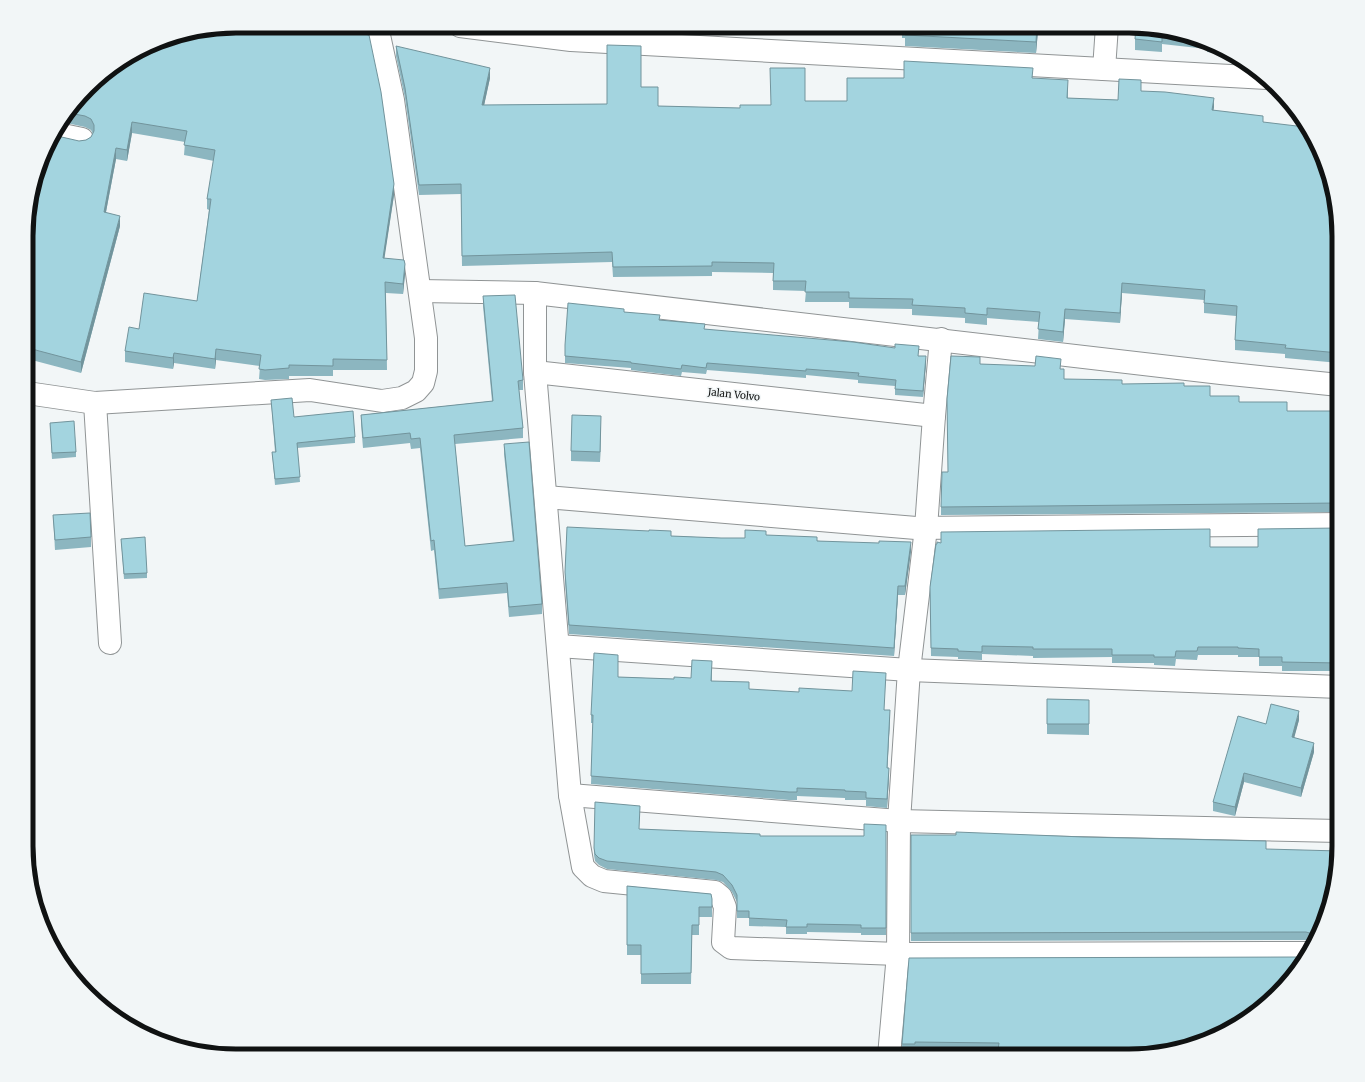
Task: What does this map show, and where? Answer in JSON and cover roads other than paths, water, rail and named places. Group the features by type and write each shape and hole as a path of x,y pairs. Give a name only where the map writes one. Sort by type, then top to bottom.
{"street":[{"path":"33,394 95,402 310,390 382,401 402,398 416,391 423,383 426,371 426,338 393,100 379,33"},
{"path":"516,33 571,40 1256,77"},
{"path":"1104,69 1107,33"},
{"path":"60,135 82,139"},
{"path":"420,291 535,293 941,339 1213,372 1332,384"},
{"path":"535,293 535,372 570,795 583,867 592,876 604,880 715,892 721,897 725,907 723,942 726,946 731,948 898,954 1301,954"},
{"path":"890,1049 898,954 899,820 909,670 926,528 941,339"},
{"name":"Jalan Volvo","path":"535,372 934,416"},
{"path":"95,402 110,643"},
{"path":"546,497 926,528 1332,524"},
{"path":"558,646 909,670 1332,686"},
{"path":"570,795 899,820 1332,831"}]}
